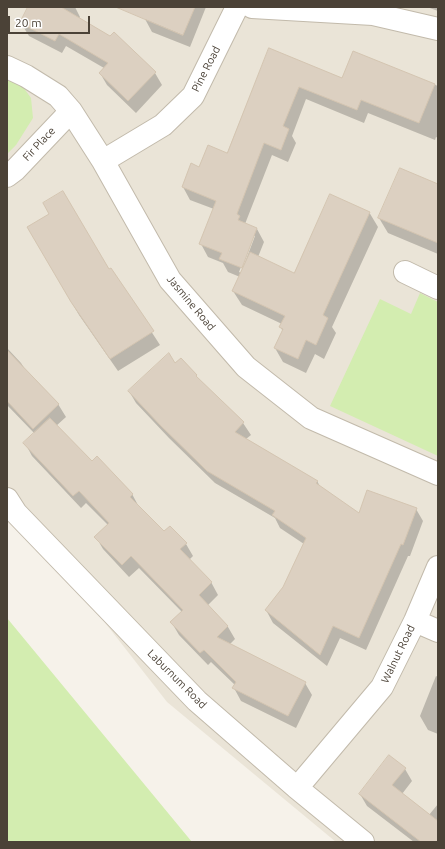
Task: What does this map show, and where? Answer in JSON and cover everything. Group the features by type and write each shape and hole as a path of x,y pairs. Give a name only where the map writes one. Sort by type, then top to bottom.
{"street":[{"name":"Pine Road","path":"104,161 163,125 193,96 237,7"},
{"path":"252,7 373,14 438,29"},
{"name":"Jasmine Road","path":"7,67 26,76 58,96 71,111 104,161 170,280 246,367 311,418 438,474"},
{"name":"Fir Place","path":"7,176 71,111"},
{"path":"405,272 438,288"},
{"name":"Laburnum Road","path":"7,499 16,513 197,701 297,788 363,842"},
{"name":"Walnut Road","path":"297,788 382,688 415,621 438,567"},
{"path":"415,621 438,631"}],"shaded area":[{"path":"7,7 438,7 438,842 336,842 167,702 7,497"}],"green space":[{"path":"7,75 18,80 31,98 33,118 16,145 7,154"},
{"path":"420,293 438,302 438,456 330,406 380,299 411,314"},
{"path":"7,618 192,842 7,842"}],"building":[{"path":"28,7 61,7 110,36 114,32 156,72 128,101 99,73 108,63 59,34 55,41 20,23"},
{"path":"116,7 195,7 183,35"},
{"path":"269,48 342,78 353,51 435,84 419,123 361,100 357,110 299,87 283,126 289,129 281,150 264,143 237,214 240,216 238,220 257,228 242,268 219,259 222,253 199,244 216,201 182,187 191,163 199,167 208,145 227,153"},
{"path":"400,168 438,184 438,243 378,218"},
{"path":"63,191 109,269 111,268 154,331 110,359 71,302 27,227 49,214 43,203"},
{"path":"330,194 370,212 323,315 328,318 316,345 306,340 298,359 274,348 283,329 279,327 285,316 232,291 250,252 294,273"},
{"path":"7,350 59,404 33,429 7,401"},
{"path":"169,353 175,363 181,358 197,375 196,376 244,422 235,432 318,481 316,483 359,513 367,490 417,508 403,545 401,544 359,638 333,626 320,655 265,610 283,587 306,538 272,515 275,511 207,471 128,391"},
{"path":"50,418 92,461 97,456 133,494 130,497 164,531 170,526 187,543 180,549 212,582 199,595 228,626 217,637 306,682 288,716 232,688 236,682 204,650 200,653 170,622 183,610 131,556 122,565 94,537 109,523 79,491 73,496 23,443"},
{"path":"389,755 406,768 392,785 438,821 438,842 421,842 359,794"}]}
